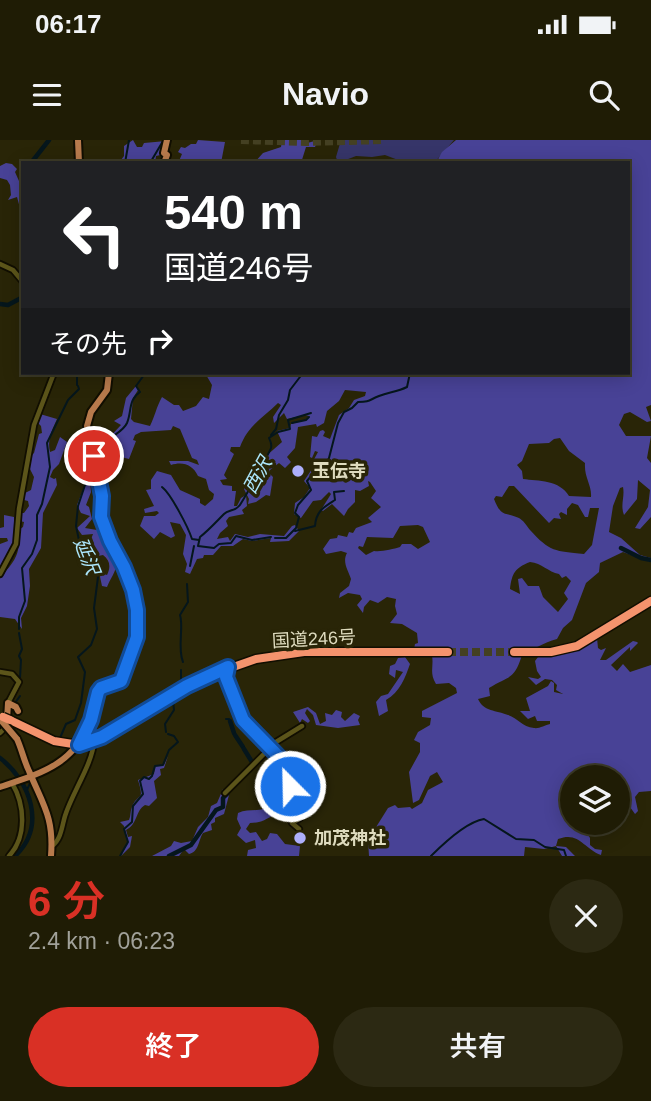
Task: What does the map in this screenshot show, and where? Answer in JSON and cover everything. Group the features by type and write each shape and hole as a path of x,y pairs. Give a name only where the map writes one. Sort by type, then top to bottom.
{"highway":[{"path":"514,652 551,652 577,646 651,601"},
{"name":"国道246号","path":"4,721 59,743 79,745 94,741 187,686 228,667 264,657 295,653 447,652"}],"main road":[{"path":"78,140 79,161"},
{"path":"165,161 167,140"},
{"path":"72,754 91,720 98,692 121,681 138,632 133,590 101,517 101,493 87,432 90,415 107,390 108,375"},
{"path":"18,709 8,703 4,721 32,776"},
{"path":"4,721 15,717 18,709"},
{"path":"18,709 20,722 29,730"},
{"path":"4,721 17,739 25,762"},
{"path":"4,721 20,741 50,821 51,856"},
{"path":"0,787 32,776 94,741"}],"street":[{"path":"0,264 13,270 21,280"},
{"path":"0,574 8,563 18,538 19,509 34,425 53,375"},
{"path":"228,667 226,677 243,720 282,760 288,775 290,803 300,818 292,823 299,829"},
{"path":"0,672 14,675 19,682 8,703"},
{"path":"225,793 269,747 302,726"},
{"path":"52,846 57,842 94,741"},
{"path":"9,856 18,846 20,837 21,802 17,781"}],"shaded area":[{"path":"133,140 137,147 142,147 144,143 166,141 165,154 156,156 155,161 122,161 124,146"},
{"path":"198,140 225,142 221,161 179,161 182,154 178,152 181,147 196,144"},
{"path":"282,140 304,140 304,144 318,140 315,147 306,147 302,161 256,161 263,153 281,147"},
{"path":"341,140 454,140 436,161 401,161 385,155 356,156 343,161 337,161"},
{"path":"456,140 651,140 651,405 646,407 651,421 647,422 630,412 624,414 619,425 626,436 651,436 647,458 651,463 651,517 640,529 635,528 648,507 650,490 638,480 637,499 624,515 623,487 620,488 613,506 609,532 621,538 640,555 651,558 651,562 623,552 600,563 599,572 586,583 572,620 563,628 557,639 522,655 513,673 489,688 490,696 478,699 487,708 511,716 530,727 538,728 550,724 550,721 537,721 535,716 528,719 520,711 530,711 526,698 548,686 551,681 554,683 554,692 563,694 556,690 557,685 552,680 545,679 536,685 528,677 541,677 535,661 538,657 561,654 597,638 598,648 606,648 600,660 606,660 633,641 637,642 630,651 630,647 611,665 617,671 623,664 630,672 651,665 651,791 639,792 635,797 638,811 635,814 630,807 630,765 560,765 560,835 588,835 590,845 602,850 601,855 576,839 565,837 558,839 556,846 544,849 525,847 524,856 369,856 368,840 388,808 395,805 398,808 412,809 422,803 428,790 443,782 437,772 430,776 419,800 413,803 409,772 420,752 420,743 414,740 418,732 430,725 431,718 422,717 422,711 457,693 456,688 449,683 436,684 432,673 432,656 451,655 452,652 414,649 418,643 417,633 402,624 390,623 397,614 396,599 387,597 378,603 370,600 363,613 357,605 362,599 360,595 348,593 339,598 351,579 345,563 347,553 341,551 326,554 323,549 330,539 337,538 338,535 347,537 349,532 353,533 356,528 372,522 368,518 381,507 371,498 376,491 370,482 368,481 369,486 360,491 355,490 355,502 344,516 332,504 321,510 331,494 329,492 321,500 313,501 301,518 294,514 295,503 304,497 310,488 304,481 318,452 315,451 312,458 310,457 312,436 317,437 323,430 323,436 330,439 339,415 349,408 354,400 365,396 366,392 345,390 339,401 327,411 324,423 317,427 316,424 298,427 295,448 287,457 291,462 285,468 279,463 270,470 273,477 270,496 266,495 256,502 248,504 249,499 244,489 257,464 282,442 277,431 290,428 291,424 309,416 287,419 284,413 274,423 273,417 281,405 278,403 252,427 240,447 231,447 230,451 234,454 224,475 227,479 220,480 223,485 232,486 232,491 236,491 234,506 246,495 247,506 242,510 244,514 229,517 226,521 228,526 217,539 228,537 230,541 235,534 248,537 260,534 284,536 295,525 299,531 289,541 270,542 271,538 252,541 243,539 233,546 221,546 213,555 204,555 203,558 197,559 190,574 185,572 187,564 183,554 186,535 180,524 170,522 175,536 171,538 160,532 154,539 140,526 144,516 155,516 159,513 145,513 144,509 154,506 146,490 151,489 151,480 157,471 171,475 180,490 200,499 200,503 205,506 213,499 214,494 209,490 206,479 198,476 187,465 171,465 169,461 188,461 199,465 197,460 192,458 180,429 173,426 171,430 141,432 135,435 133,440 136,441 129,459 121,457 123,455 120,451 120,440 115,440 114,443 106,441 121,425 114,421 122,416 126,398 136,386 138,390 133,398 131,419 150,426 162,397 174,405 179,405 183,411 196,406 203,397 209,399 212,385 206,375 630,375 630,161 437,161 442,152","holes":["560,438 569,451 585,463 591,497 569,496 554,484 523,479 522,471 517,465 522,461 529,444 549,443","509,486 514,486 549,523 554,518 561,519 561,512 567,515 567,509 572,503 578,505 585,517 588,517 590,508 599,508 592,545 584,554 559,551 537,537 520,519 504,513 494,499 496,496 502,497","400,526 423,527 430,542 418,549 411,544 402,544 400,547 366,555 358,548 363,547 367,537 393,538","530,562 562,578 566,576 571,581 564,593 568,599 558,612 543,597 539,586 528,586 522,578 518,579 520,594 510,589 518,569"]},
{"path":"12,164 17,169 15,172 21,186 21,208 17,197 8,200 11,195 10,185 7,180 0,178 0,166"},
{"path":"40,414 57,419 50,439 50,452 55,450 60,437 67,442 59,464 50,477 56,478 57,485 43,513 41,548 29,569 30,586 27,606 21,618 22,629 15,619 0,617 0,566 4,573 17,553 20,529 24,522 20,521 21,513 29,506 28,501 24,500 25,493 31,490 34,477 29,467 31,456 39,434 42,433 37,422"},
{"path":"90,458 93,461 84,468 83,474 90,480 91,492 86,505 92,519 85,528 97,530 102,541 108,543 116,553 116,567 107,587 102,586 99,572 107,575 108,561 103,555 98,556 93,545 86,549 84,547 93,534 82,535 77,528 90,516 81,513 77,505 86,482 77,475"},
{"path":"4,515 14,517 17,540 6,564 0,566 0,544 8,541 7,538 0,538"},
{"path":"405,657 410,664 404,679 395,693 386,700 388,711 379,716 376,702 381,696 388,694 403,672 396,670 395,678 389,674 390,666 395,664 398,658"},
{"path":"308,707 316,713 320,724 326,721 325,713 332,715 336,710 342,712 341,717 345,721 354,713 360,716 360,725 338,728 316,725 313,715 307,709 305,713 310,721 308,723 302,719 300,723 293,712"},
{"path":"168,756 164,768 160,769 161,775 154,781 157,798 149,806 142,808 133,824 126,830 128,837 132,836 130,847 121,856 128,841 124,826 120,822 129,820 134,802 141,795 138,780 154,774 155,766 164,765"},
{"path":"287,781 287,785 273,783 272,793 285,795 290,805 283,813 250,823 246,829 250,833 256,832 262,841 267,839 270,833 277,834 285,844 300,846 299,856 247,856 248,850 256,848 255,840 246,843 237,835 241,828 237,819 238,813 266,808 273,801 268,800 270,789 267,783"},
{"path":"223,789 223,793 229,795 224,814 215,818 215,822 211,824 212,830 203,833 195,851 189,854 184,849 179,856 152,856 171,846 174,841 192,841"},
{"path":"556,846 566,847 575,856 562,856"}],"waterway":[{"path":"33,161 49,140"},
{"path":"125,161 129,140"},
{"path":"151,161 163,141"},
{"path":"0,304 8,305 21,298"},
{"path":"77,375 77,385"},
{"name":"延沢","path":"96,458 104,458 106,443 127,423 132,402 140,392 136,386 144,375"},
{"path":"271,435 276,429 290,390 301,375"},
{"path":"275,538 286,538 296,528 299,517 295,513 298,505 311,490 307,481 317,469 326,464 344,412 358,402 407,387 410,375"},
{"path":"19,629 19,617 25,601 22,568 32,554 37,540 37,515 50,467 47,443 68,400 79,389 78,386"},
{"name":"西沢","path":"271,537 252,540 236,536 231,543 219,544 214,548 198,546 200,537 224,514 237,508 242,502 271,448 269,438 290,429 288,420 311,413"},
{"path":"292,423 309,417"},
{"name":"延沢","path":"60,738 66,724 75,720 81,703 85,672 78,657 91,645 97,629 94,608 98,577 80,545 76,526 78,506 86,482 78,475 89,458 92,459"},
{"path":"162,487 179,511 192,539 199,540"},
{"path":"295,531 315,526 319,513 335,500 334,492 344,491"},
{"name":"西沢","path":"190,566 194,546"},
{"path":"621,548 651,560"},
{"name":"西沢","path":"183,662 180,615 188,602 187,584"},
{"path":"19,633 22,649 19,656 20,678"},
{"name":"西沢","path":"177,688 181,684 181,670"},
{"path":"15,703 20,696"},
{"name":"西沢","path":"166,732 165,724 174,710 173,700"},
{"path":"230,721 234,733"},
{"name":"西沢","path":"120,856 128,842 124,829 132,822 133,806 143,794 140,781 144,777 149,779 155,766 163,765 169,750 178,742 174,736 168,734"},
{"path":"235,735 243,747"},
{"path":"244,749 252,762"},
{"path":"0,758 20,779 31,804 30,831 25,844 15,856"},
{"name":"延沢","path":"48,765 58,759"},
{"name":"延沢","path":"27,790 30,783"},
{"path":"169,856 191,845 216,810 223,807 223,798 227,794"},
{"path":"431,856 463,829 484,819 516,839 534,840 545,847 564,850 566,856"}],"tunnel":[{"path":"241,140 384,140"},
{"path":"448,652 514,652"}],"place":[{"name":"玉伝寺","path":"298,471"},
{"name":"加茂神社","path":"300,838"}],"route":[{"path":"94,456 102,496 101,517 133,590 138,632 121,681 101,688 98,692 91,720 79,745 102,737 187,686 228,667 225,674 243,720 282,760 290,786"}]}
